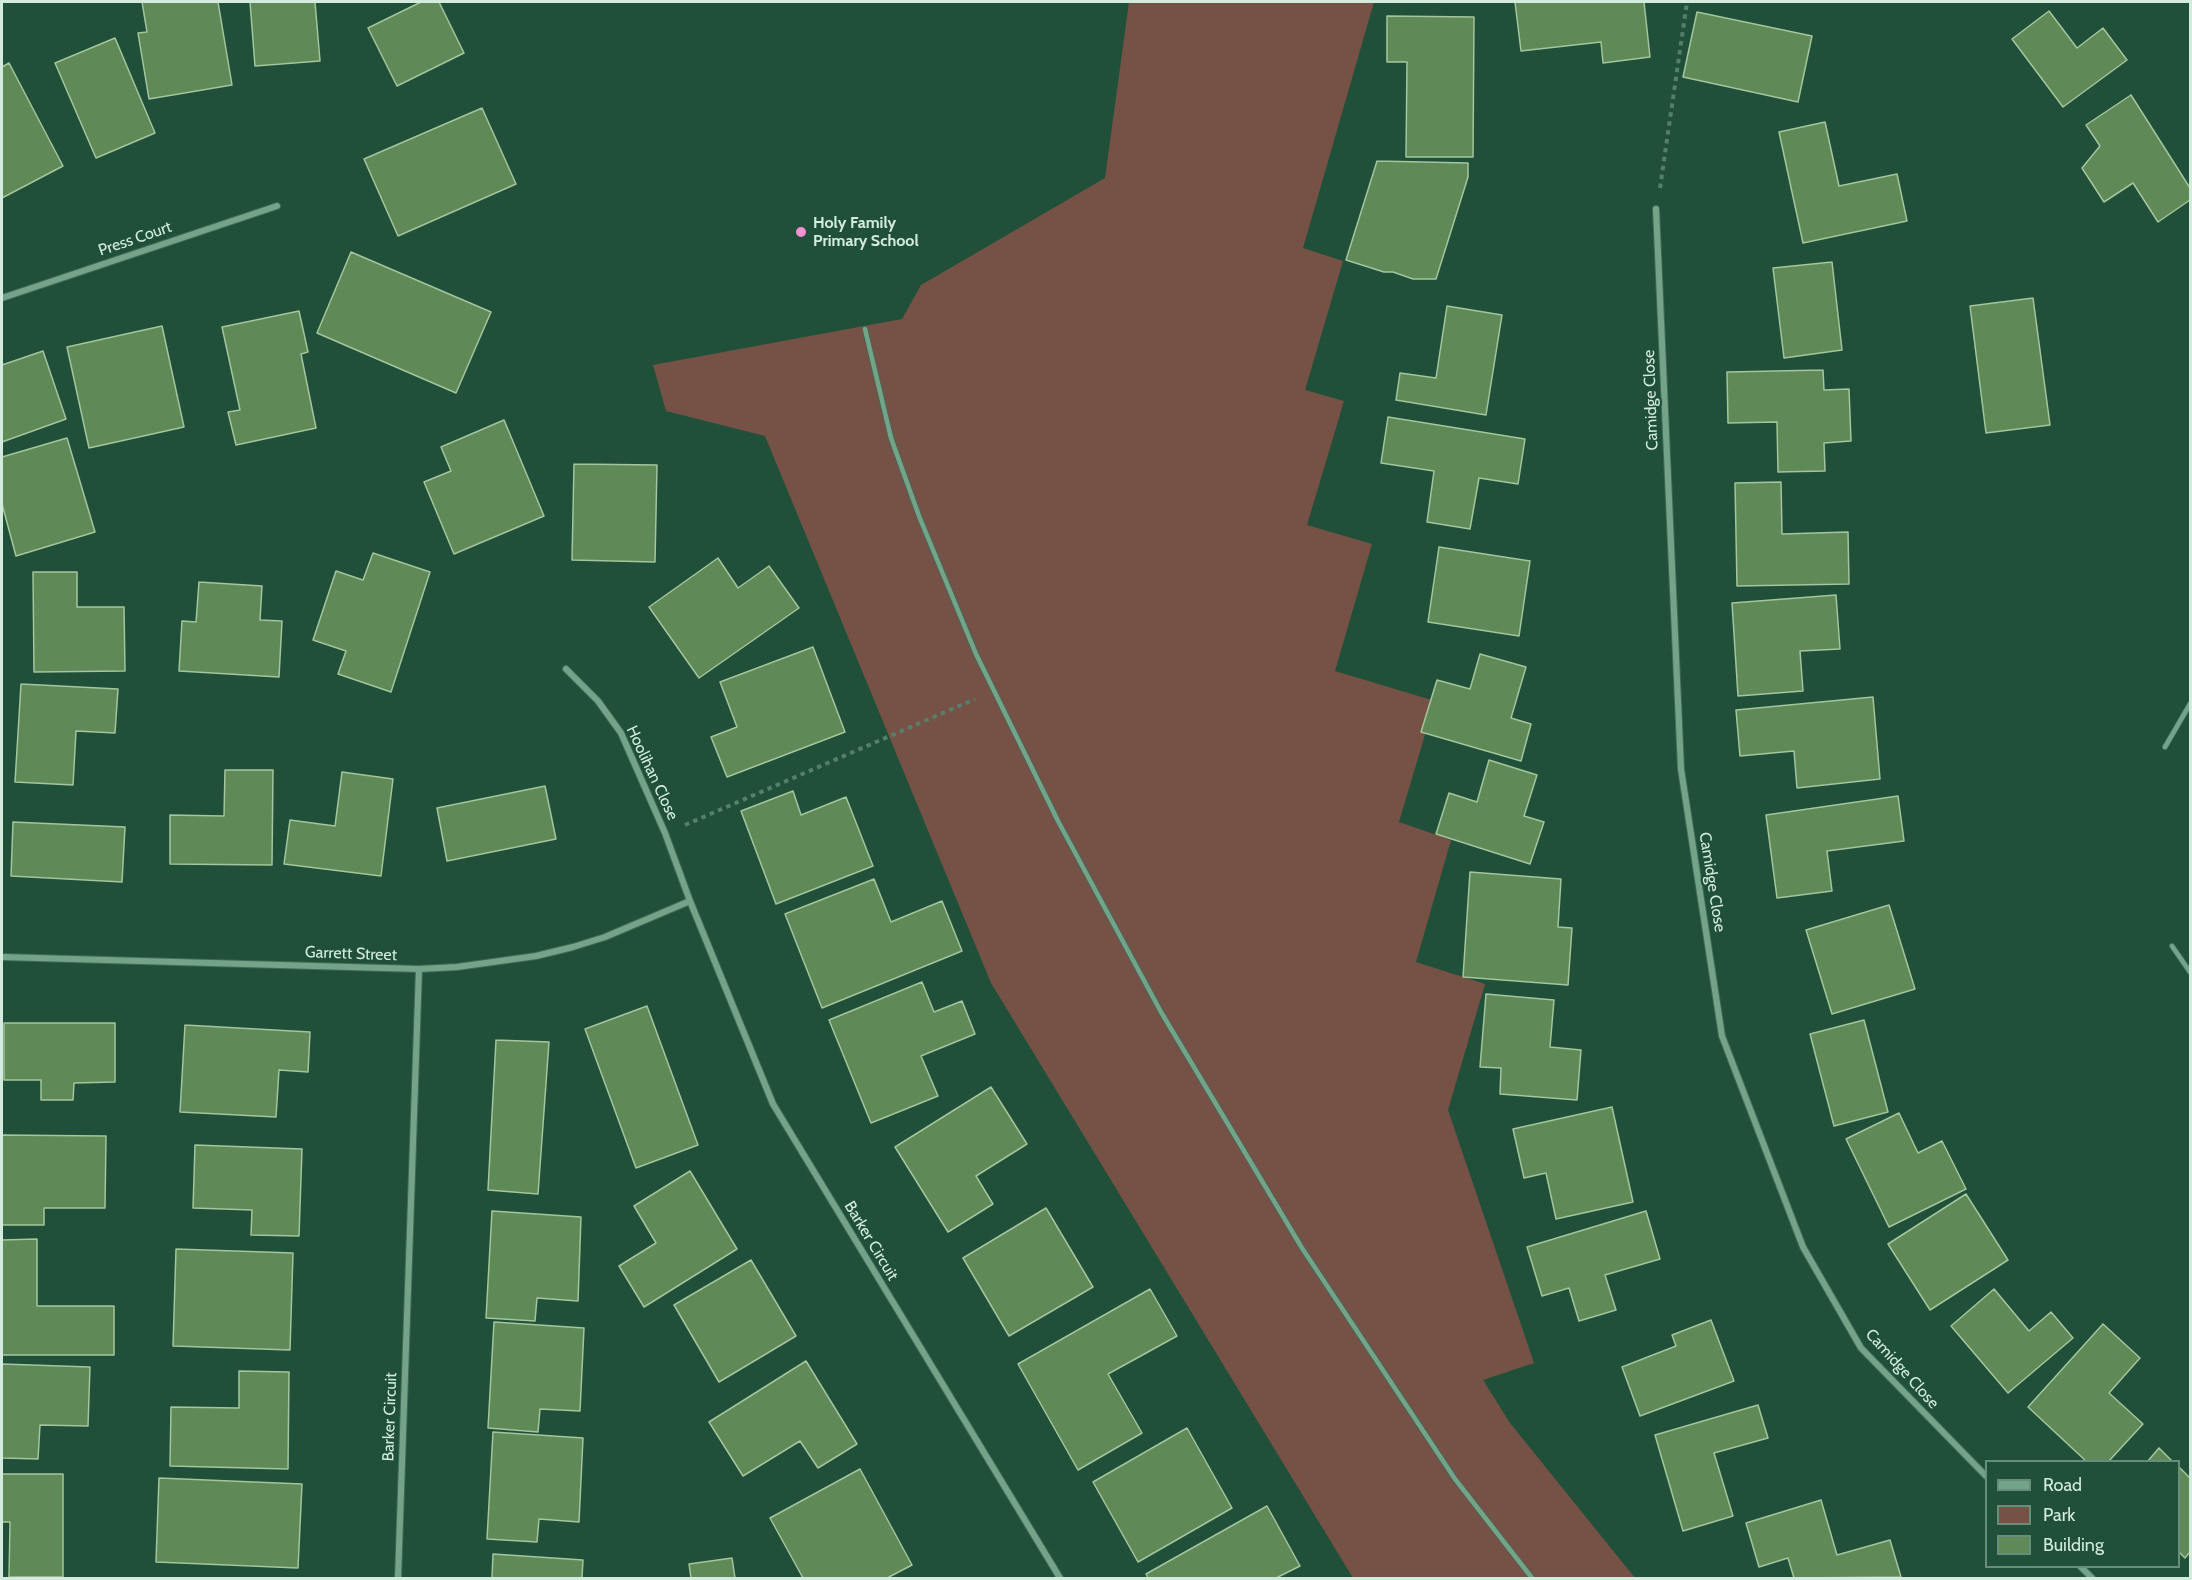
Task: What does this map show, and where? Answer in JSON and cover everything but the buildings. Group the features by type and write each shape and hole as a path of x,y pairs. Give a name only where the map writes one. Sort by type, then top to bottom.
{"street":[{"name":"Press Court","path":"2,298 277,206"},
{"name":"Camidge Close","path":"1656,209 1681,769 1722,1036 1803,1247 1861,1348 1985,1475"},
{"name":"Hoolihan Close","path":"566,669 598,700 621,733 665,833 690,901"},
{"name":"Garrett Street","path":"2,957 419,969 492,964 573,947 605,937 690,901"},
{"name":"Barker Circuit","path":"690,901 773,1104 1060,1578"},
{"name":"Barker Circuit","path":"398,1578 419,969"}],"lane":[{"path":"865,329 891,438 919,516 976,654 1058,821 1161,1012 1302,1248 1455,1479 1532,1578"},
{"path":"2165,747 2190,704"},
{"path":"2172,946 2190,972"}],"path":[{"path":"1656,209 1687,2"},
{"path":"665,833 994,691"}],"green space":[{"path":"1129,2 1374,2 1303,248 1343,261 1305,390 1344,401 1307,525 1372,544 1335,671 1435,701 1399,822 1451,840 1416,962 1485,984 1448,1110 1534,1363 1483,1380 1510,1423 1635,1578 1353,1578 991,983 765,436 666,411 653,365 902,319 921,285 1105,178"}],"place":[{"name":"Holy Family Primary School","path":"801,232"}]}
